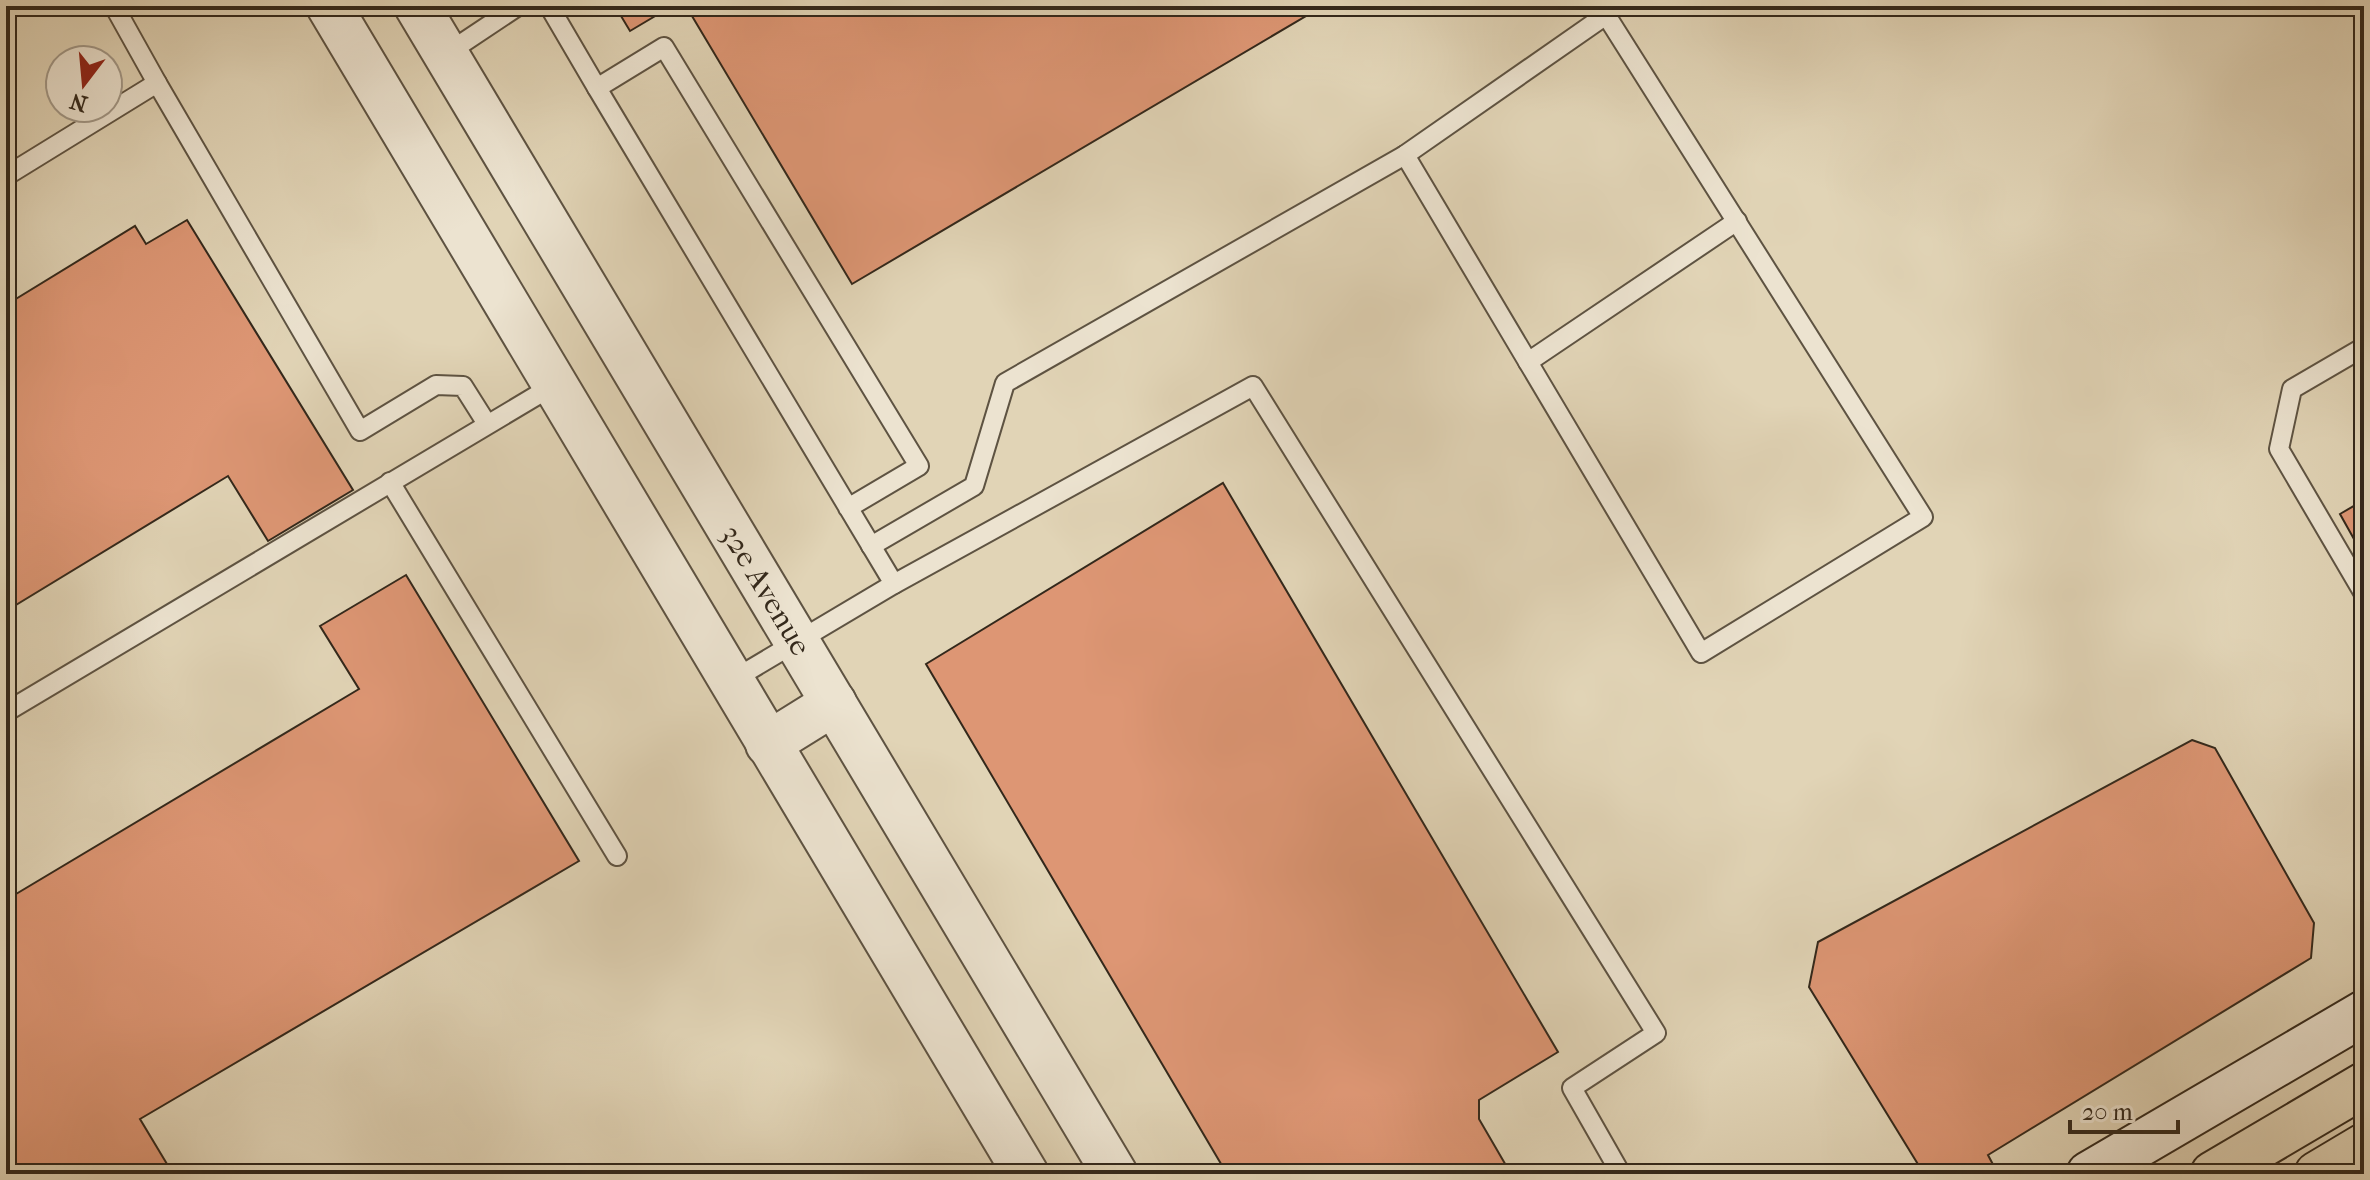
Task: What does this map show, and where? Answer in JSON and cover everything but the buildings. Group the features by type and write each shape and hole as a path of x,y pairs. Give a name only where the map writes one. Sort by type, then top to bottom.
{"highway":[{"path":"2213,1174 2364,1085"},
{"path":"2320,1173 2364,1146"}],"street":[{"path":"329,6 1026,1174"},
{"name":"32e Avenue","path":"417,6 1115,1174"},
{"path":"768,744 834,703"},
{"path":"2089,1174 2364,1013"}],"lane":[{"path":"114,6 360,431 436,385 463,386 487,424"},
{"path":"446,54 518,6"},
{"path":"549,6 894,584"},
{"path":"871,546 974,486 1005,383 1405,155 1604,10 1923,517 1701,653 1405,155"},
{"path":"597,88 664,47 919,466 848,508"},
{"path":"6,176 157,83"},
{"path":"1528,362 1737,221"},
{"path":"2364,347 2292,389 2279,449 2364,594"},
{"path":"6,712 556,384"},
{"path":"731,681 894,584 1253,386 1656,1033 1572,1088 1621,1174"},
{"path":"390,482 617,856"}]}
